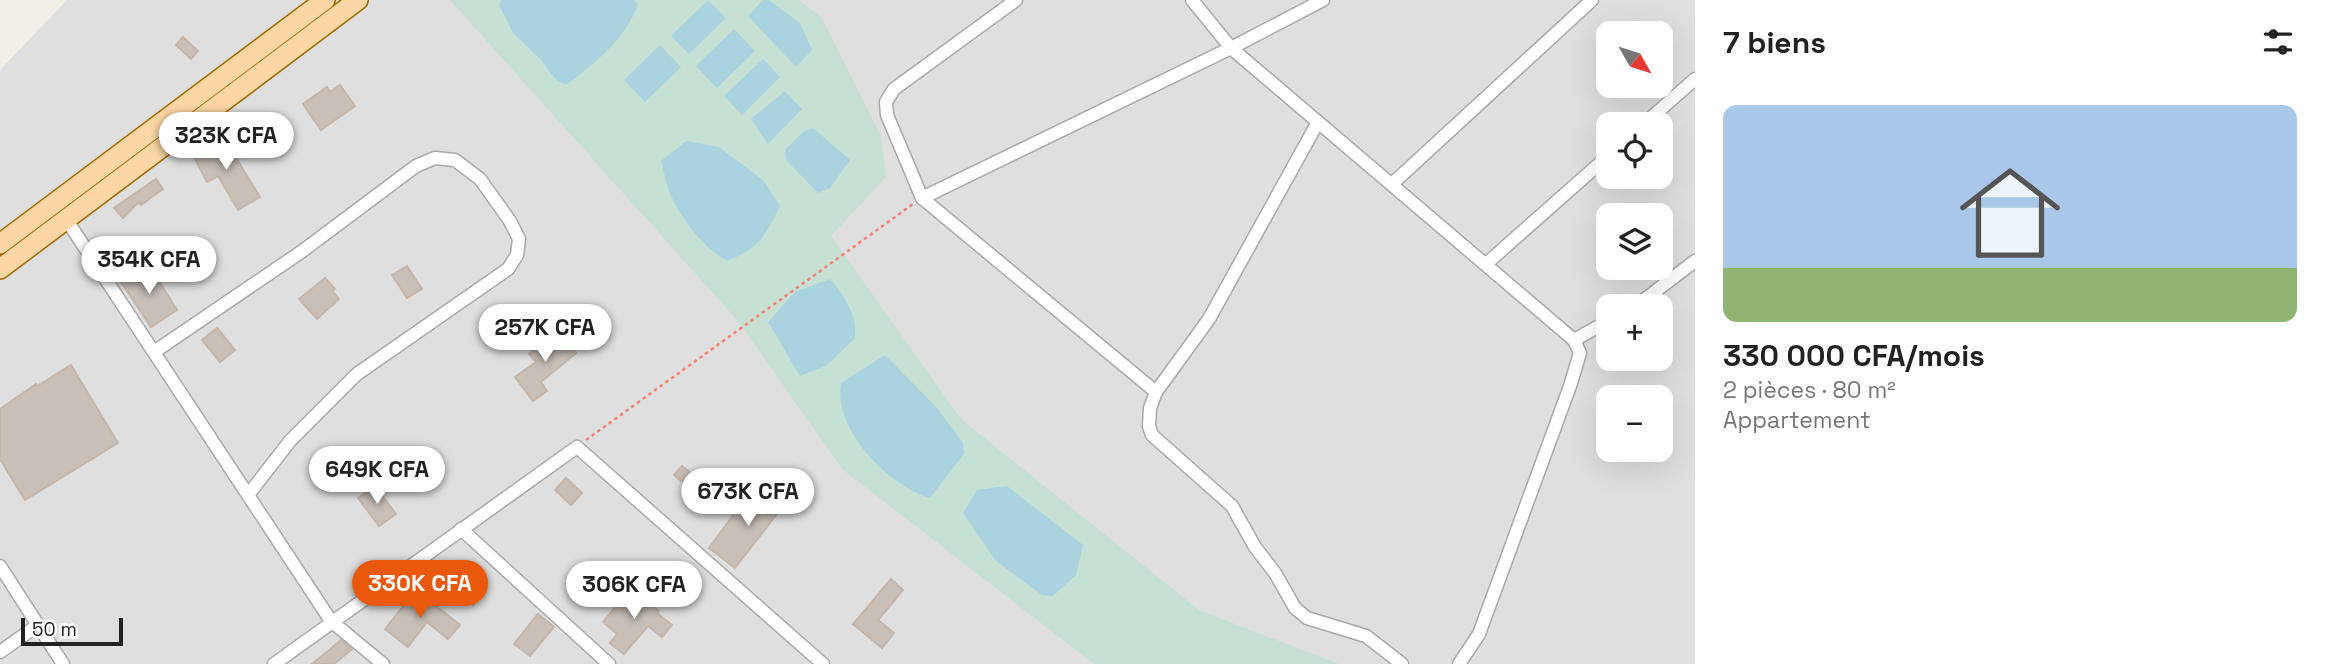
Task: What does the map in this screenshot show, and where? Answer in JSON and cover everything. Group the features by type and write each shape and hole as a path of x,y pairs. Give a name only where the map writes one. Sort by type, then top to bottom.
{"main road":[{"path":"0,244 325,0"},
{"path":"0,269 358,0"}],"street":[{"path":"1016,0 894,89 887,102 887,115 922,198 1156,392"},
{"path":"1192,0 1231,48 1574,340 1580,353 1479,635 1459,664"},
{"path":"922,198 1231,48 1323,0"},
{"path":"1392,184 1592,0"},
{"path":"1658,112 1695,79"},
{"path":"1318,122 1209,319 1156,392 1150,408 1149,426 1152,435 1232,506 1295,608 1307,618 1366,636 1402,664"},
{"path":"154,352 301,252 416,166 435,158 456,160 480,179 510,221 519,239 517,255 508,269 358,374 290,441 248,495"},
{"path":"1486,264 1596,167"},
{"path":"66,219 331,621 383,664"},
{"path":"1652,294 1695,261"},
{"path":"1574,340 1596,328"},
{"path":"274,664 578,447 823,664"},
{"path":"461,529 609,664"},
{"path":"0,566 63,664"},
{"path":"0,652 38,625"}],"path":[{"path":"578,447 922,198"}],"shaded area":[{"path":"67,0 1695,0 1695,664 0,664 0,70"}],"green space":[{"path":"450,0 799,0 822,18 881,136 886,177 831,236 962,420 1199,610 1339,664 1094,664 842,469 738,321"}],"water":[{"path":"501,0 634,0 638,4 633,17 618,39 566,85 556,80 541,60 513,33 499,5"},
{"path":"708,0 726,18 689,54 671,36"},
{"path":"763,0 769,0 800,23 812,50 796,67 748,16"},
{"path":"734,29 755,51 717,88 696,66"},
{"path":"660,45 681,67 645,102 624,80"},
{"path":"763,59 780,77 742,115 724,96"},
{"path":"785,91 802,109 768,144 751,119"},
{"path":"813,128 850,160 830,188 818,193 786,160 785,150 803,132"},
{"path":"686,141 719,147 764,181 780,206 760,240 747,251 727,261 709,248 692,230 668,188 661,161"},
{"path":"830,279 849,306 854,321 855,338 826,366 800,376 768,322 795,292"},
{"path":"885,355 938,409 963,443 964,454 930,498 897,481 881,468 867,453 846,419 841,401 841,383"},
{"path":"1007,486 1083,545 1076,575 1053,596 1042,595 995,560 963,513 977,490"}],"building":[{"path":"183,37 198,51 191,59 176,45"},
{"path":"340,85 355,106 321,130 303,104 327,87 330,92"},
{"path":"223,137 260,197 238,210 218,176 207,182 192,154"},
{"path":"156,179 163,189 141,205 139,202 123,218 114,208"},
{"path":"148,264 177,310 151,327 121,282"},
{"path":"407,266 422,289 407,298 392,275"},
{"path":"325,278 335,289 332,291 339,299 317,319 299,299"},
{"path":"217,328 235,350 220,362 202,340"},
{"path":"558,331 576,353 541,382 547,391 533,401 515,377 536,362 529,354"},
{"path":"71,365 118,443 25,500 0,459 0,409 36,384 37,386"},
{"path":"682,466 704,484 696,493 674,475"},
{"path":"566,478 582,493 571,505 555,490"},
{"path":"775,485 790,497 735,568 709,548 740,506 751,515"},
{"path":"375,486 396,514 379,526 358,498"},
{"path":"454,563 486,589 473,605 440,579"},
{"path":"891,579 903,590 878,620 894,633 882,648 853,624"},
{"path":"416,590 460,625 448,639 427,622 408,647 385,629"},
{"path":"630,590 659,611 657,613 672,625 662,637 648,626 624,654 610,643 617,634 603,622"},
{"path":"538,614 554,627 530,656 514,644"},
{"path":"341,640 352,649 334,664 312,664"}]}
